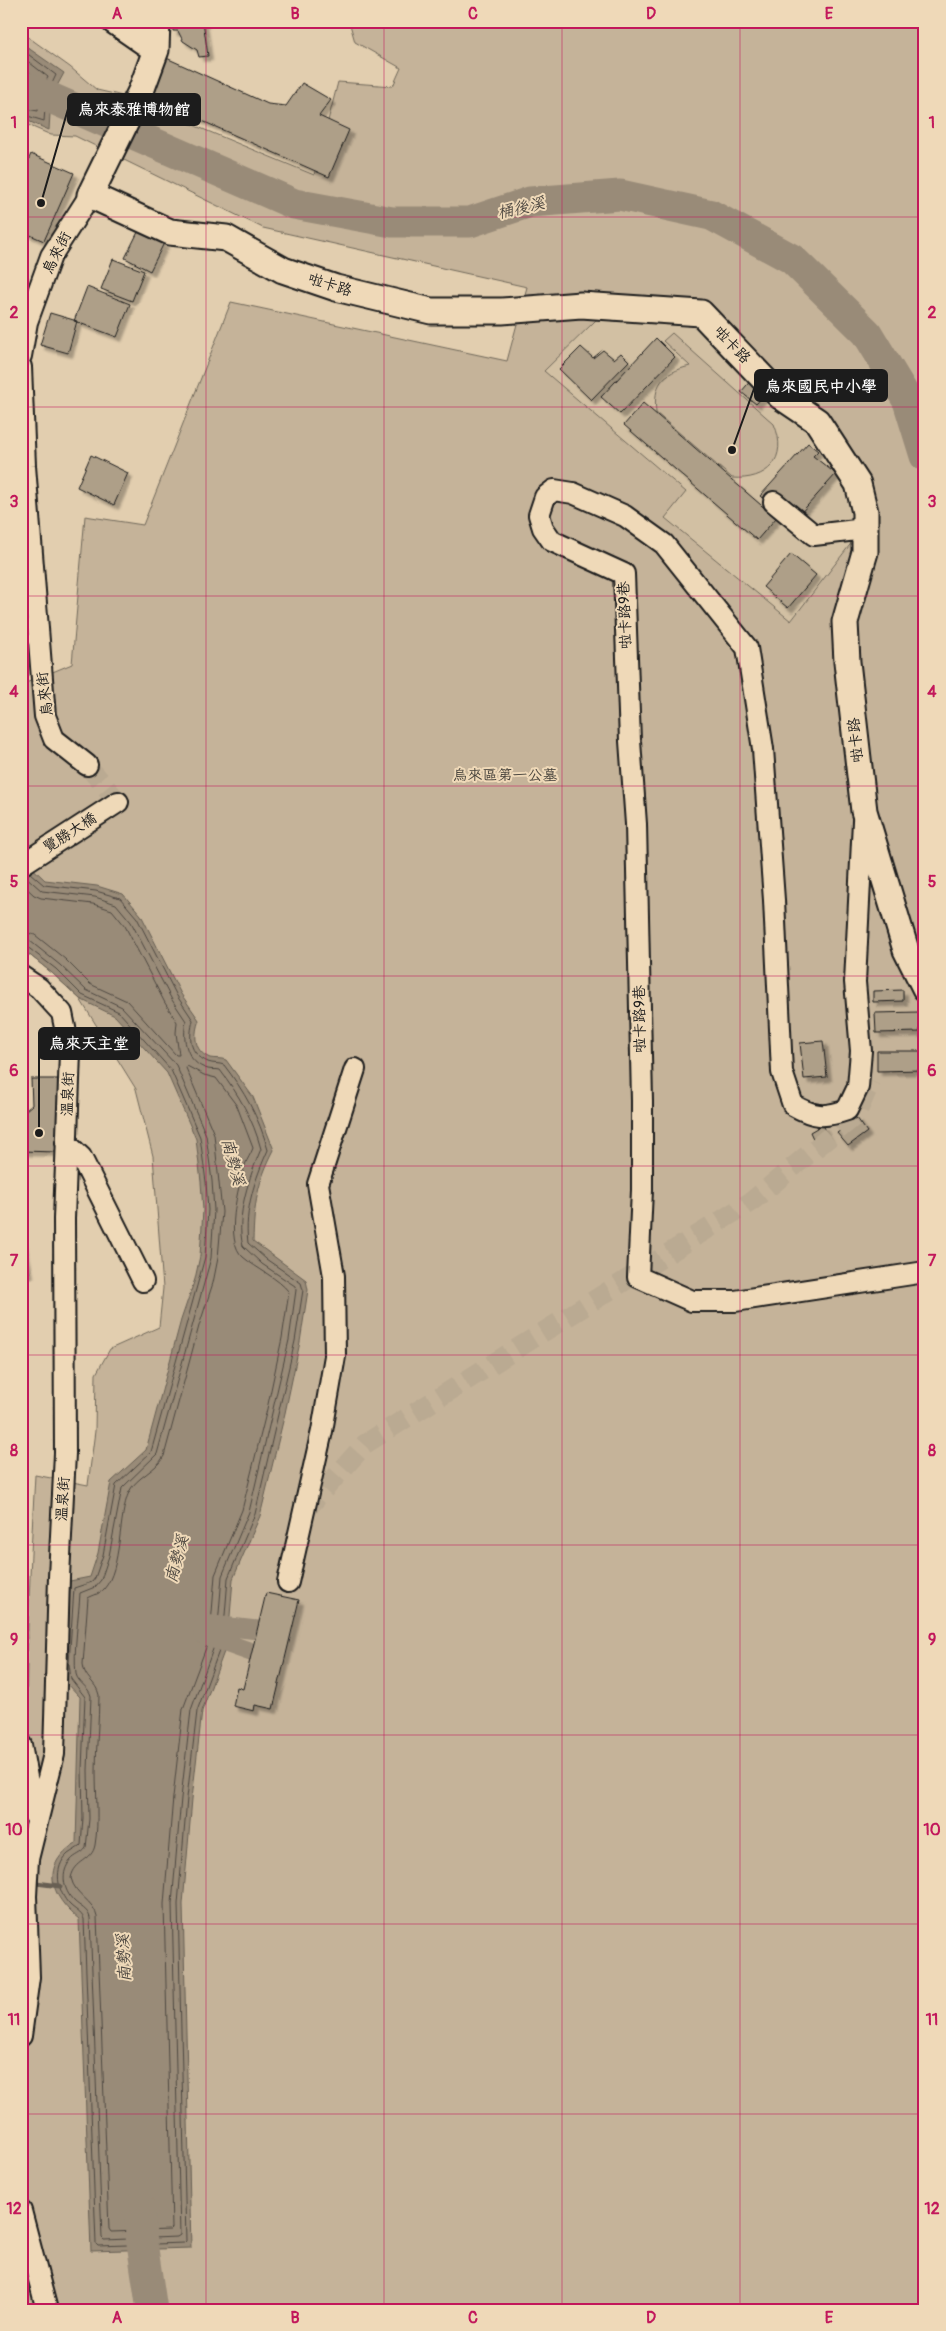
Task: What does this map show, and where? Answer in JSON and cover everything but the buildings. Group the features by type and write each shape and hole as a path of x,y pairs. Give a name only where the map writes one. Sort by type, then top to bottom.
{"main road":[{"path":"114,21 156,50"},
{"path":"156,50 157,21"},
{"name":"烏來街","path":"90,194 141,91 156,50"},
{"name":"啦卡路","path":"90,194 170,232 226,238 283,270 336,288 431,311 502,311 581,305 701,312 780,396 818,422 858,484 865,512 865,552 845,622 847,662 864,811 906,950 925,988"}],"street":[{"name":"烏來街","path":"21,356 27,322 51,256 90,194"},
{"name":"烏來街","path":"21,367 25,466 45,716 54,739 86,765"},
{"name":"啦卡路9巷","path":"864,811 855,982 861,1051 858,1087 847,1110 828,1116 807,1113 793,1105 782,1072 774,900 763,748 747,648 664,544 625,516 573,493 554,490 545,498 539,515 543,528 552,541 624,574 630,741 636,824 642,1101 642,1190 638,1277 692,1301 735,1301 925,1272"},
{"path":"774,502 814,535 865,530"},
{"name":"覽勝大橋","path":"21,865 118,802"},
{"path":"858,912 867,967 871,1081"},
{"name":"溫泉街","path":"21,976 39,988 62,1013 70,1052 64,1219 65,1453 54,1754 28,1859 26,1896 30,1977 21,2036"},
{"path":"288,1582 322,1431 334,1356 334,1276 318,1184 356,1068"},
{"path":"66,1143 81,1157 143,1281"},
{"path":"21,1745 35,1825"},
{"path":"21,2211 47,2310"}],"shaded area":[{"path":"596,320 665,320 699,327 802,419 853,498 856,537 791,621 665,518 686,492 543,371"}],"green space":[{"name":"烏來區第一公墓","path":"349,21 925,21 925,2310 21,2310 21,1752 26,1749 35,1475 88,1485 95,1431 96,1374 110,1349 159,1327 163,1288 153,1156 136,1089 80,999 21,948 21,685 72,664 85,516 143,525 231,302 507,361 527,287 263,228 75,136 51,135 21,122 21,32 70,67 97,90 123,96 314,175 338,82 393,86 401,68 355,42","holes":["596,320 665,320 699,327 815,428 853,498 856,537 791,621 665,518 686,492 544,371"]},
{"path":"672,333 774,424 779,448 777,457 765,471 755,476 732,478 656,413 656,394 661,381 672,372 690,366 663,341"}],"water":[{"path":"21,43 64,73 51,97 49,130 21,118"},
{"path":"21,857 45,880 97,886 123,894 141,915 181,994 199,1020 196,1042 200,1051 210,1058 226,1060 253,1097 274,1150 260,1184 254,1216 253,1241 306,1280 308,1290 300,1342 285,1413 260,1516 233,1579 228,1641 202,1711 183,1904 191,2248 91,2251 79,1919 61,1901 53,1881 53,1871 57,1861 76,1843 80,1697 66,1682 70,1581 90,1577 98,1553 111,1482 146,1450 181,1320 195,1279 200,1256 203,1210 196,1139 167,1073 115,1016 80,999 21,948"}],"waterway":[{"name":"桶後溪","path":"21,85 294,204 392,222 470,222 530,202 620,195 711,215 792,259 867,333 908,401 925,456"},
{"path":"908,401 925,396"},
{"path":"204,1624 276,1632"},
{"path":"203,1635 268,1658"},
{"path":"36,1883 60,1886"},
{"name":"南勢溪","path":"139,2207 141,2236 152,2310"}],"tunnel":[{"path":"87,765 118,802"},
{"path":"304,1512 365,1444 752,1201 856,1115 871,1081"}],"place":[{"name":"烏來泰雅博物館","path":"41,203"},
{"name":"烏來國民中小學","path":"732,450"},
{"name":"烏來天主堂","path":"39,1133"}]}
